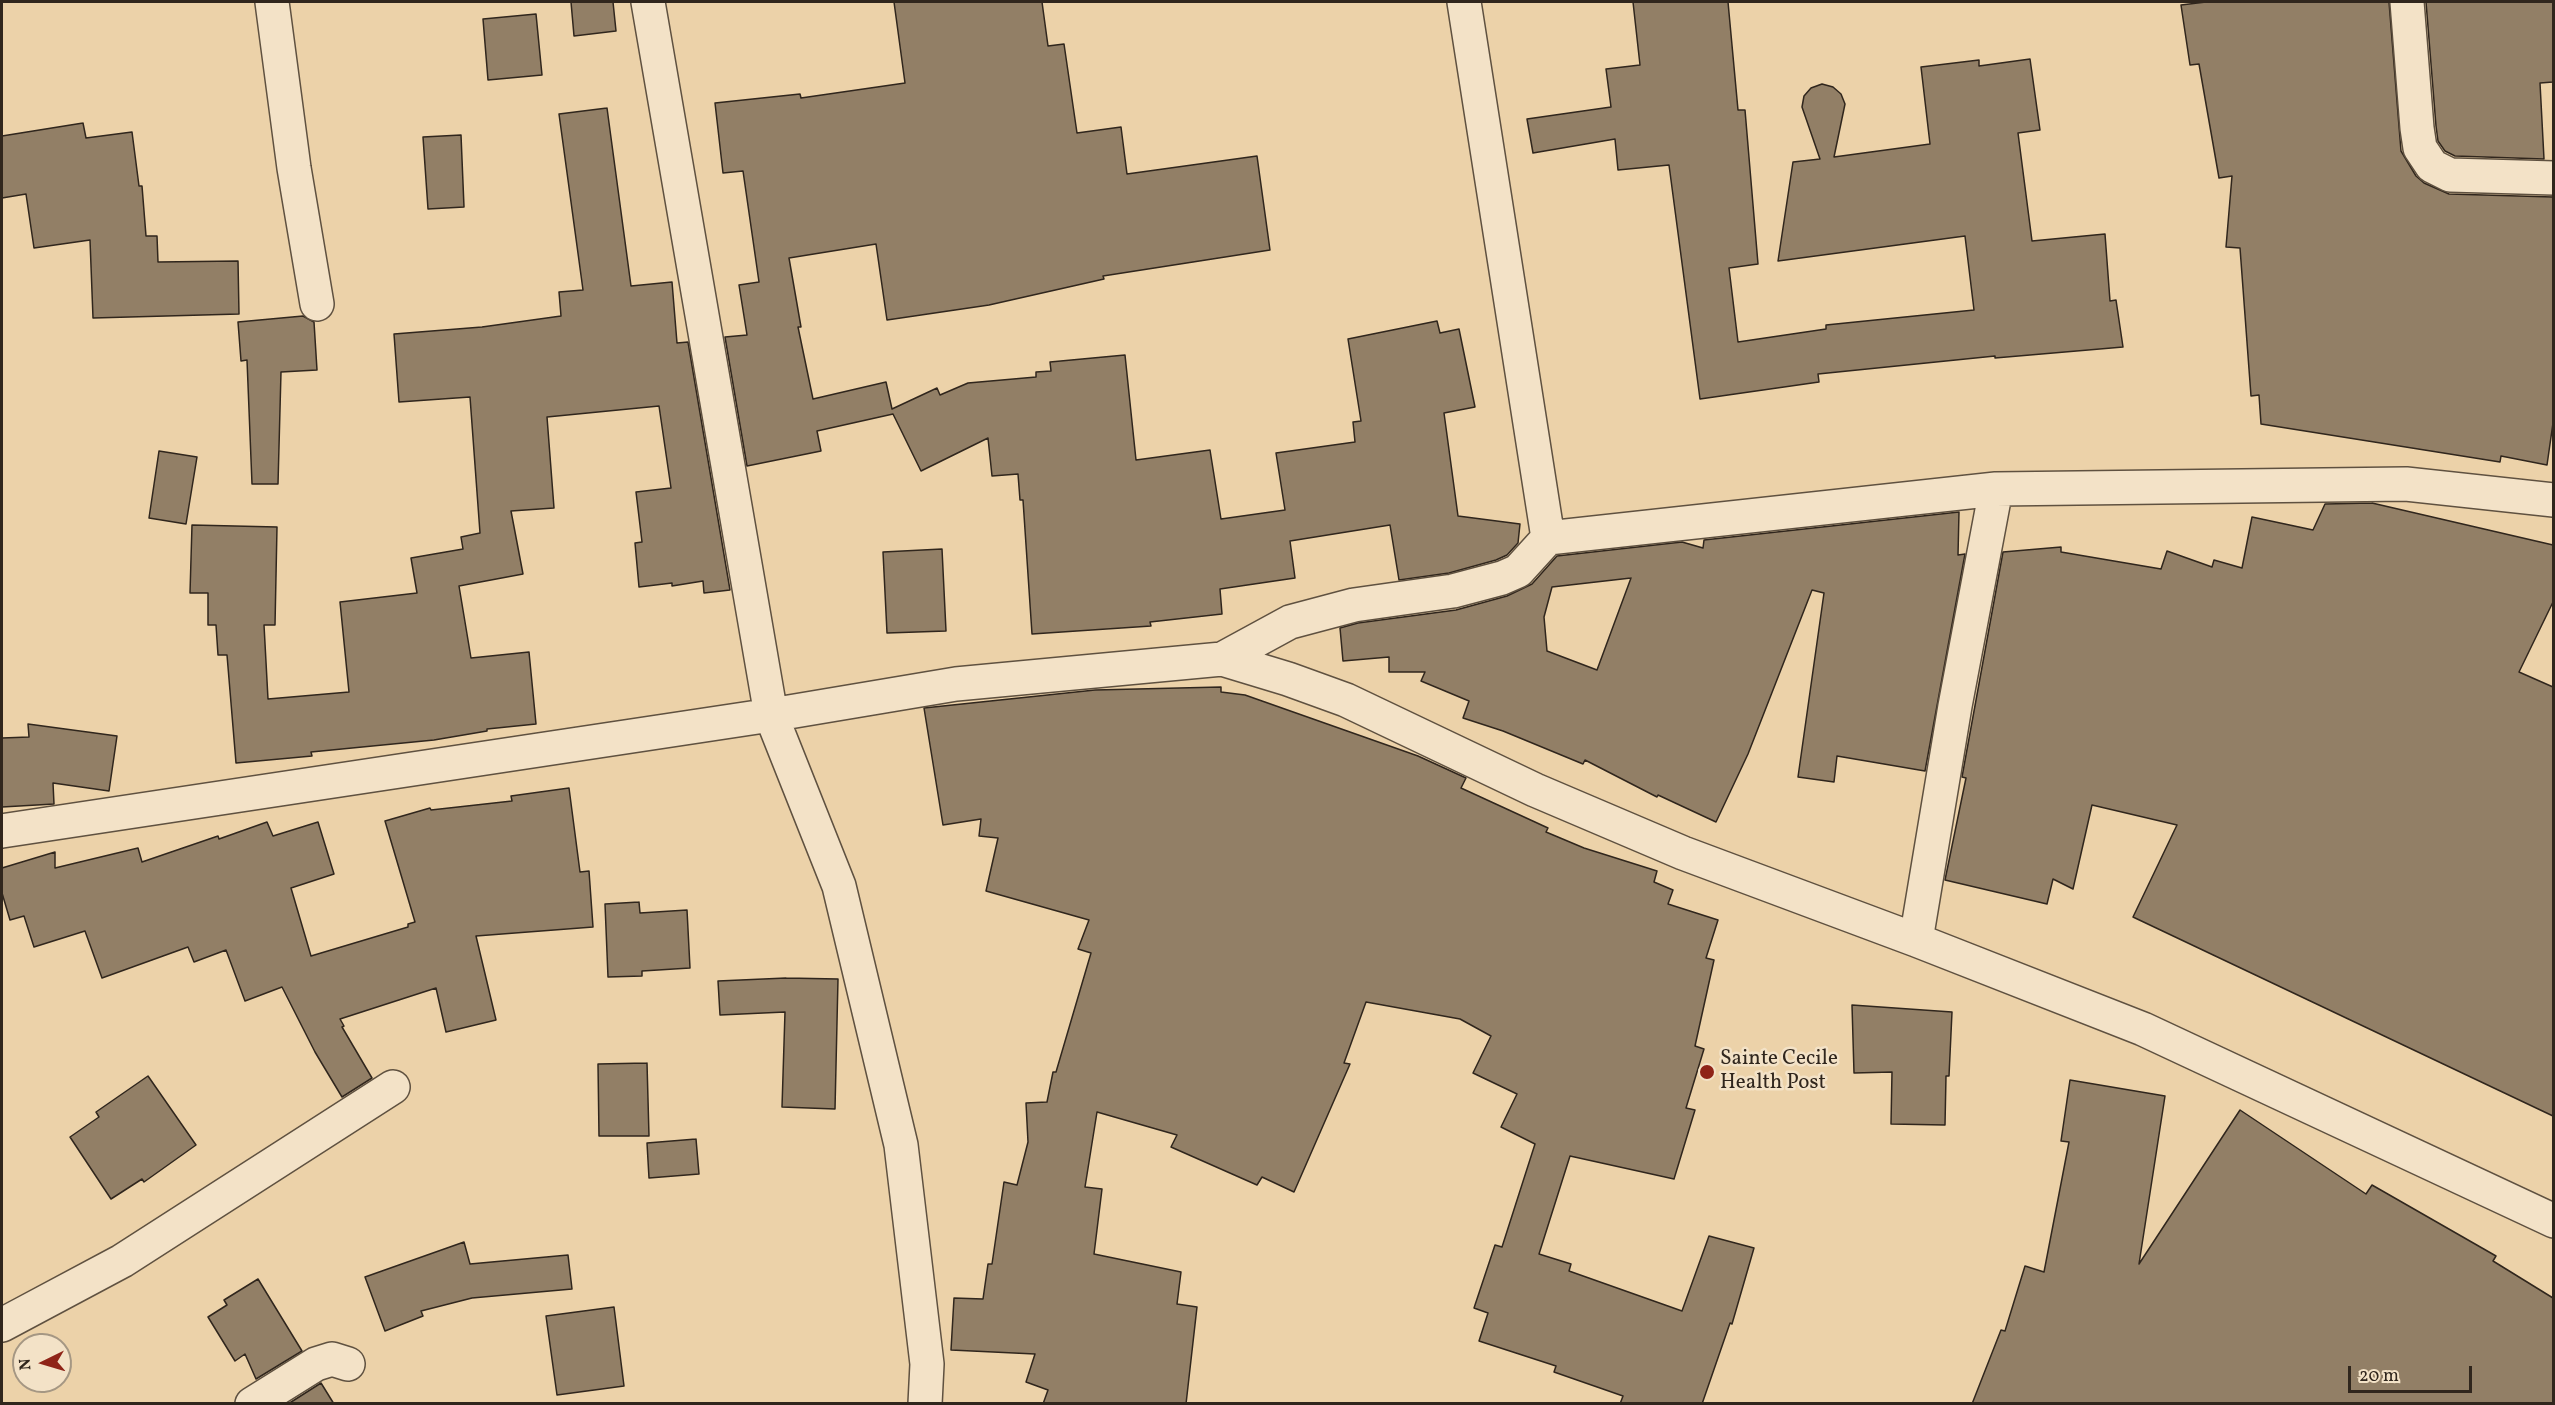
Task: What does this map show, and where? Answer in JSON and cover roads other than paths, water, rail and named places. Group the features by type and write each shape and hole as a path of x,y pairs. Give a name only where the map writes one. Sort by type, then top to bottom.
{"street":[{"path":"272,2 294,168 317,304"},
{"path":"648,2 771,715 839,886 901,1144 927,1364 925,1404"},
{"path":"1464,2 1548,538"},
{"path":"2408,2 2417,128 2420,148 2432,166 2450,175 2553,178"},
{"path":"1222,659 1290,622 1354,605 1453,591 1502,578 1518,571 1548,538 1996,489 2406,484 2553,500"},
{"path":"1916,940 1955,706 1996,489"},
{"path":"2,831 771,715 956,684 1222,659 1346,700 1535,790 1683,853 1916,940 2142,1029 2553,1221"},
{"path":"2,1325 122,1261 393,1087"},
{"path":"252,1404 316,1364 332,1359 348,1364"}],"place":[{"name":"Sainte Cecile Health Post","path":"1707,1072"}]}
